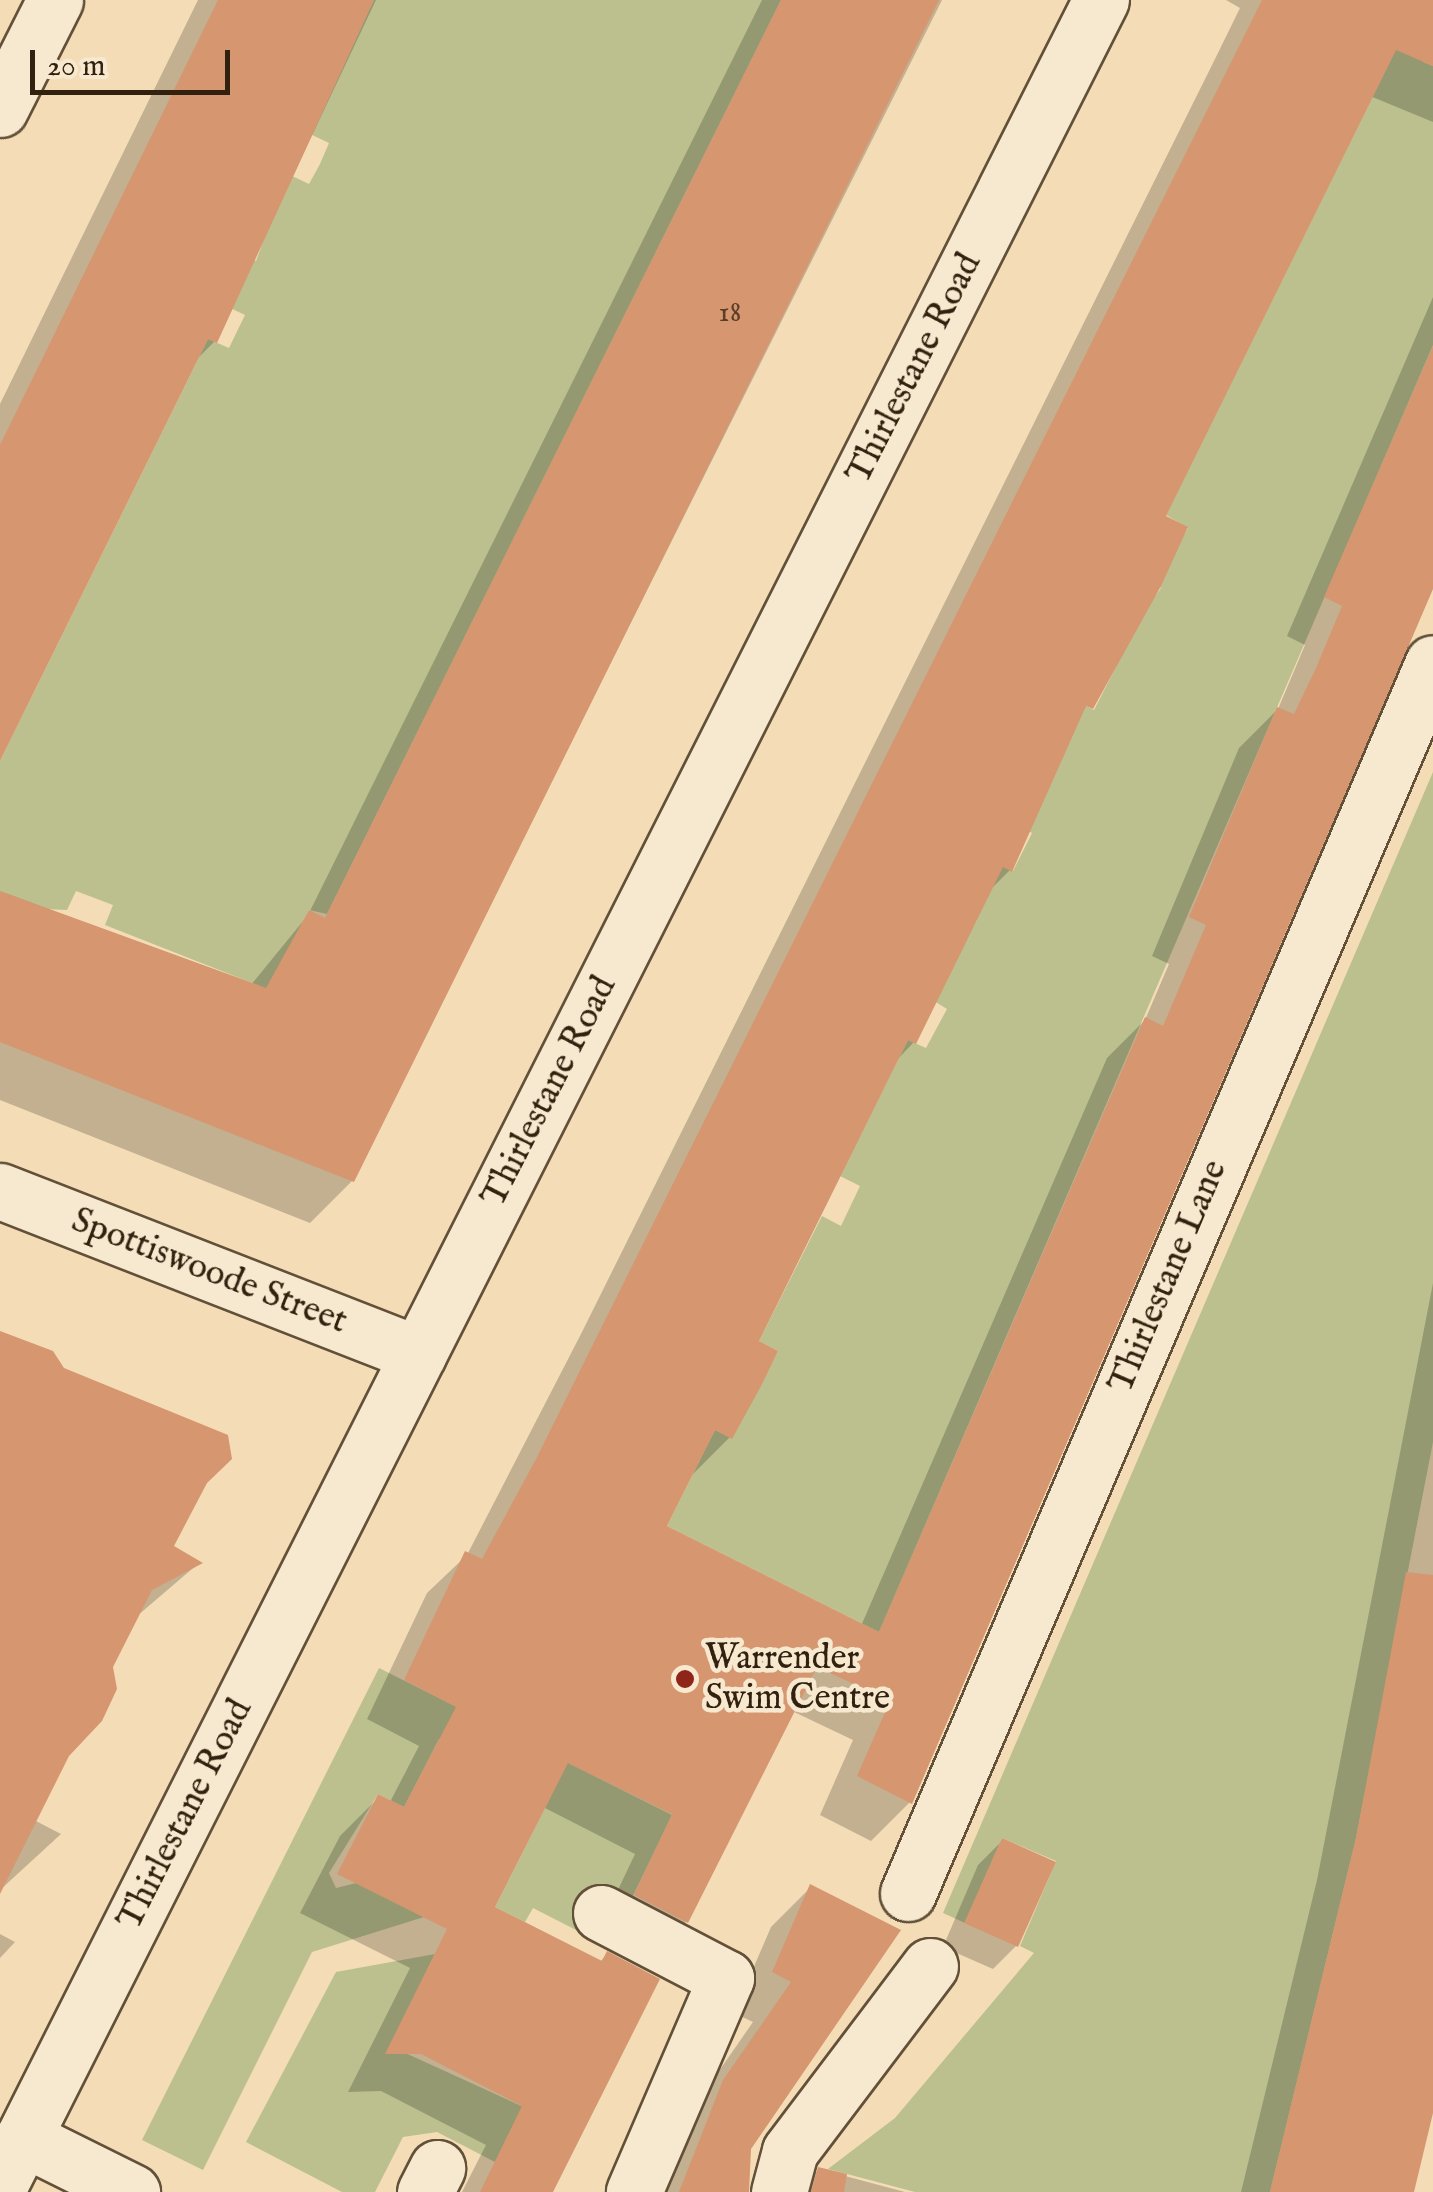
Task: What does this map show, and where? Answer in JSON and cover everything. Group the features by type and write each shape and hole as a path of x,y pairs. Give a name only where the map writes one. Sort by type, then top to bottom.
{"street":[{"path":"0,109 56,0"},
{"name":"Thirlestane Road","path":"12,2161 1100,0"},
{"name":"Thirlestane Lane","path":"908,1893 1433,662"},
{"name":"Spottiswoode Street","path":"0,1190 418,1354"},
{"path":"601,1913 726,1978 634,2192"},
{"path":"779,2192 790,2151 930,1966"},
{"path":"12,2161 132,2192"}],"green space":[{"path":"374,0 781,0 327,914 309,910 298,931 276,1016 260,986 105,925 113,905 76,891 67,910 46,909 0,891 0,761 208,339 229,348 245,315 224,305 247,257 256,261 288,174 309,184 320,164 329,143 308,133"},
{"path":"1422,38 1423,62 1433,66 1433,345 879,1632 667,1526 715,1430 731,1438 778,1351 759,1341 822,1216 841,1226 860,1186 840,1176 908,1040 926,1048 947,1009 929,998 976,922 996,864 1013,871 1032,833 1014,822 1074,700 1094,710 1115,669 1132,583 1156,595 1161,588 1136,573 1177,547 1188,528 1166,515 1398,45"},
{"path":"1433,772 1433,1442 1356,1838 1270,2192 915,2192 828,2169 895,2118 1034,1953 1020,1946 1056,1861 1002,1838 965,1923 943,1913"},
{"path":"379,1668 672,1815 630,1902 601,1888 578,1931 533,1908 525,1922 495,1907 551,1796 439,1739 404,1807 378,1794 329,1873 336,1888 356,1883 424,1917 312,1952 203,2170 142,2140"},
{"path":"435,1954 390,2046 530,2110 495,2162 437,2132 403,2137 375,2192 342,2192 246,2142 336,1972"}],"building":[{"path":"218,0 374,0 217,343 208,339 0,761 0,445"},
{"path":"781,0 939,0 354,1182 0,1042 0,891 266,988 309,910 325,918"},
{"path":"1262,0 1433,0 1433,66 1396,50 1166,516 1188,527 1161,586 1093,709 1086,706 1012,872 1003,867 916,1044 908,1040 759,1341 778,1351 761,1386 732,1439 715,1430 667,1526 879,1632 1145,1017 1163,1026 1206,925 1189,917 1277,707 1294,714 1316,668 1342,606 1324,597 1433,346 1433,589 912,1804 857,1776 890,1701 817,1667 688,1923 634,1895 672,1814 568,1763 495,1907 602,1961 607,1951 660,1979 553,2192 480,2192 522,2106 421,2054 385,2054 447,1929 337,1874 378,1794 404,1807 456,1707 404,1680 465,1551 482,1559 536,1459"},
{"path":"0,1331 53,1351 64,1368 228,1435 232,1459 207,1483 174,1546 203,1563 152,1590 113,1667 117,1689 102,1721 69,1756 0,1894"},
{"path":"1406,1572 1433,1575 1433,2113 1414,2192 1270,2192 1356,1838"},
{"path":"1002,1838 1056,1862 1018,1947 964,1923"},
{"path":"810,1884 901,1930 751,2149 749,2192 679,2192 723,2080 791,1982 772,1972"},
{"path":"818,2167 847,2174 844,2192 811,2192"}],"place":[{"name":"Warrender Swim Centre","path":"685,1679"}]}
